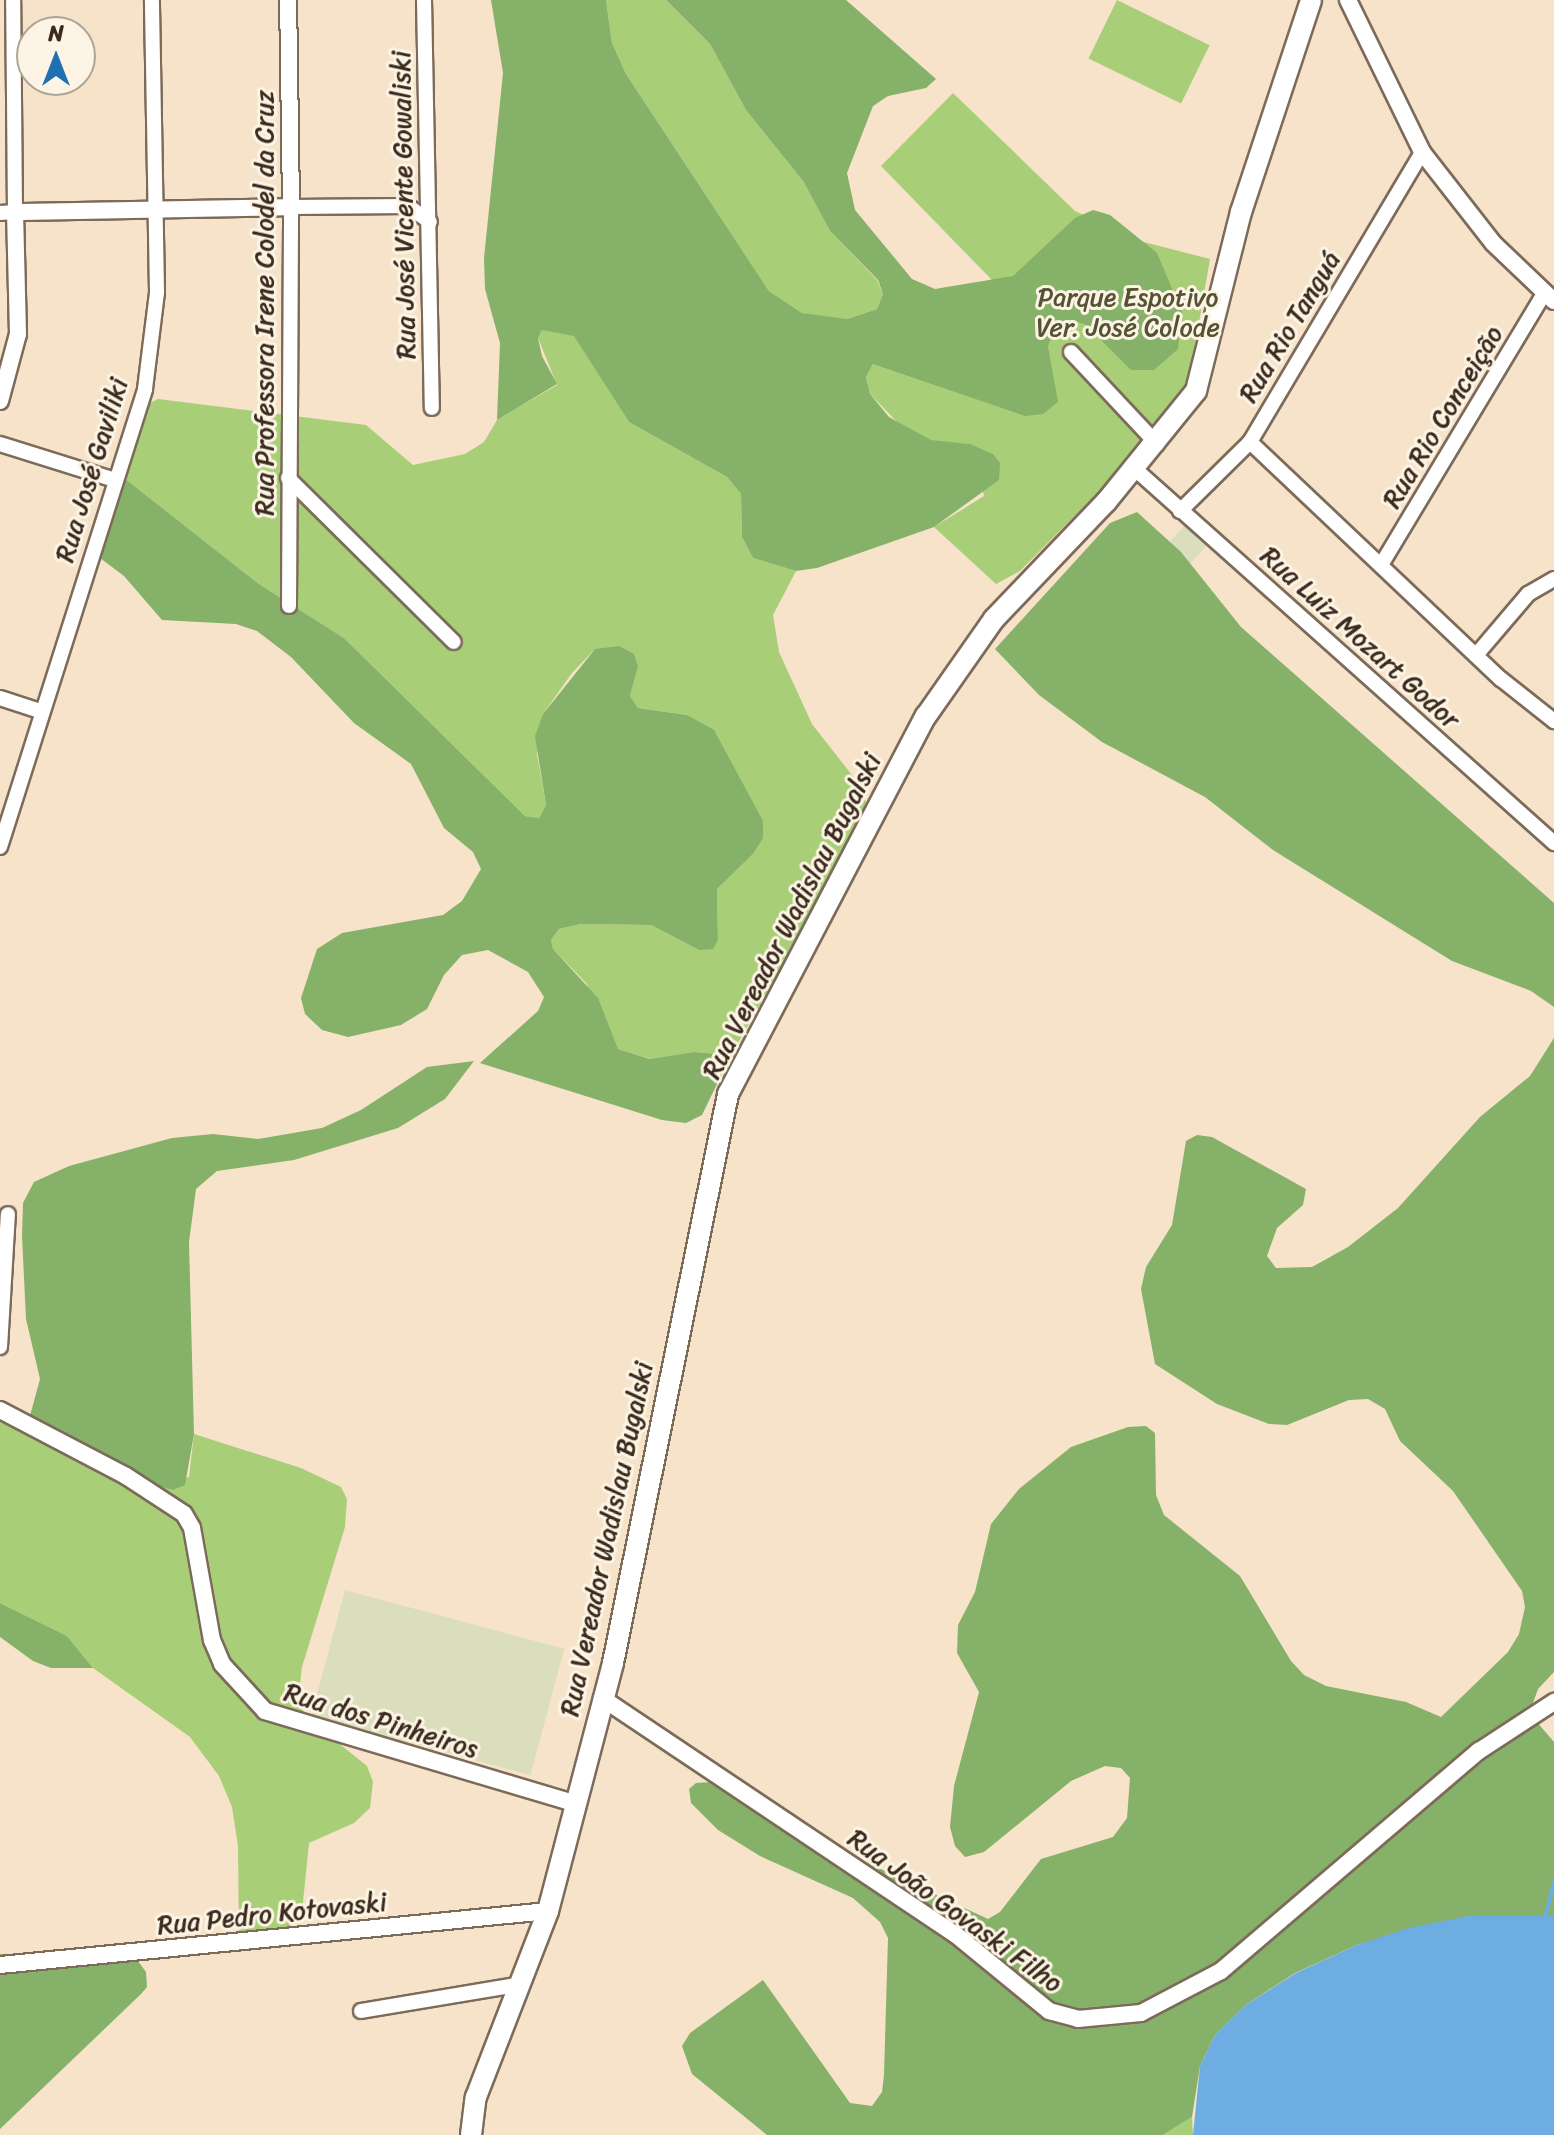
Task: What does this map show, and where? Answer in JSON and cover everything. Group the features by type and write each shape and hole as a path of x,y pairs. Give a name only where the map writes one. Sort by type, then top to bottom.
{"main road":[{"name":"Rua Vereador Wadislau Bugalski","path":"471,2135 476,2097 548,1911 576,1804 602,1698 728,1094 926,716 994,619 1135,469 1196,391 1241,212 1311,0"}],"street":[{"path":"0,401 18,334 8,212 13,0"},
{"name":"Rua José Gaviliki","path":"0,847 40,711 145,389 157,292 152,0"},
{"name":"Rua Professora Irene Colodel da Cruz","path":"288,0 291,207 289,606"},
{"name":"Rua José Vicente Gowaliski","path":"424,0 432,408"},
{"path":"1348,0 1422,152 1493,243 1550,296"},
{"name":"Rua Rio Tanguá","path":"1180,511 1250,442 1422,152"},
{"path":"8,212 408,206 430,222"},
{"name":"Rua Rio Conceição","path":"1381,565 1550,296"},
{"path":"1071,352 1157,444"},
{"path":"1250,442 1477,654 1554,721"},
{"path":"0,444 115,480"},
{"name":"Rua Luiz Mozart Godor","path":"1135,469 1554,843"},
{"path":"288,478 454,642"},
{"path":"1477,654 1528,594 1554,579"},
{"path":"0,698 40,711"},
{"path":"0,1347 8,1214"},
{"name":"Rua dos Pinheiros","path":"0,1410 126,1476 184,1514 192,1528 212,1640 222,1664 265,1711 576,1804"},
{"name":"Rua João Govaski Filho","path":"602,1698 955,1934 1049,2011 1078,2019 1141,2013 1221,1971 1479,1751 1554,1702"},
{"name":"Rua Pedro Kotovaski","path":"0,1965 548,1911"},
{"path":"361,2011 517,1985"}],"shaded area":[{"path":"1185,525 1208,544 1185,570 1165,547"},
{"path":"345,1590 564,1649 530,1775 311,1717"}],"green space":[{"name":"Parque Espotivo Ver. José Colode","path":"491,0 606,0 612,43 626,74 769,291 802,313 847,319 877,309 883,294 878,280 830,231 803,181 746,110 710,44 666,0 846,0 936,79 926,88 888,96 873,106 847,173 855,210 912,279 935,289 1013,276 1075,218 1093,210 1110,215 1157,253 1182,312 1178,349 1154,370 1131,370 1085,324 1069,320 1056,325 1048,346 1058,402 1043,414 1025,416 873,364 866,377 870,394 889,417 931,440 970,444 993,454 1000,463 999,480 934,527 817,568 796,571 753,558 742,537 741,494 727,477 629,422 574,336 542,330 538,338 542,356 557,384 497,420 500,343 485,289 484,258 503,73"},
{"path":"606,0 666,0 710,44 746,110 803,181 830,231 877,280 883,294 877,309 847,319 827,318 802,313 769,291 626,74 612,43"},
{"path":"1117,0 1210,45 1181,104 1089,58"},
{"name":"Parque Espotivo Ver. José Colode","path":"953,93 1075,211 1140,241 1210,259 1187,392 1141,449 1020,571 996,584 934,527 984,496 970,444 931,441 904,429 870,394 866,377 873,364 881,364 953,389 1051,364 1048,346 1023,312 881,166"},
{"path":"555,328 575,336 629,422 727,477 741,494 742,537 753,558 796,571 773,615 779,652 812,724 859,784 867,805 859,833 731,1055 694,1052 651,1059 618,1049 586,983 553,949 551,940 559,929 581,924 651,925 699,950 718,940 717,889 753,854 687,715 638,708 630,696 638,667 595,649 572,673 543,714 537,754 546,805 539,818 525,816 344,638 259,584 119,474 142,407 158,399 366,425 413,465 465,454 484,442 497,420 557,385 538,338 542,330"},
{"path":"119,474 259,584 344,638 525,816 539,818 546,805 535,736 543,714 595,649 619,646 634,654 638,667 630,696 638,708 687,715 714,730 763,821 763,838 753,854 717,889 718,940 713,949 699,950 651,925 581,924 559,929 551,940 553,949 598,998 618,1049 650,1059 694,1052 731,1055 702,1115 686,1123 662,1120 480,1063 538,1011 544,997 528,972 488,950 462,955 444,975 427,1009 401,1025 348,1037 322,1030 305,1014 301,998 317,949 342,933 443,915 462,901 481,869 473,852 444,828 411,764 354,723 291,657 257,631 236,624 162,620 124,576 96,555"},
{"path":"1137,512 1181,552 1241,627 1554,903 1554,1007 1531,991 1452,961 1273,850 1205,797 1102,742 1039,695 995,649 1110,523"},
{"path":"1554,1038 1554,1672 1538,1689 1533,1703 1536,1721 1554,1742 1554,1916 1468,1916 1357,1945 1295,1973 1247,2004 1215,2035 1200,2066 1192,2117 1163,2135 767,2135 692,2074 682,2046 690,2033 763,1980 850,2103 872,2106 882,2092 884,2075 888,1938 880,1922 853,1898 760,1856 718,1830 691,1803 689,1789 696,1783 712,1782 731,1787 825,1843 988,1919 1000,1912 1041,1859 1113,1837 1127,1818 1130,1778 1121,1768 1105,1766 1071,1781 984,1852 965,1857 955,1846 950,1827 954,1786 979,1692 957,1653 958,1625 975,1592 991,1524 1019,1489 1071,1447 1128,1427 1146,1426 1155,1433 1156,1495 1164,1515 1240,1576 1291,1661 1304,1675 1326,1686 1406,1702 1441,1717 1508,1652 1519,1634 1525,1607 1522,1591 1453,1491 1400,1441 1385,1409 1368,1399 1349,1400 1287,1425 1269,1424 1217,1404 1155,1364 1141,1289 1146,1267 1172,1225 1186,1141 1197,1135 1212,1137 1306,1189 1303,1205 1277,1228 1267,1256 1276,1268 1312,1267 1348,1247 1398,1208 1480,1117 1530,1076"},
{"path":"474,1061 445,1099 398,1128 294,1160 217,1171 196,1189 189,1242 194,1434 185,1485 173,1490 145,1482 25,1434 40,1379 26,1319 22,1236 23,1203 34,1182 69,1166 172,1138 213,1134 258,1139 322,1128 361,1110 427,1067"},
{"path":"0,1422 145,1482 189,1477 194,1434 301,1468 341,1487 347,1499 345,1527 302,1667 298,1701 307,1718 367,1766 373,1782 370,1808 354,1823 309,1843 302,1912 289,1927 239,1943 238,1846 232,1807 219,1776 190,1737 93,1668 67,1636 0,1603"},
{"path":"0,1603 67,1636 93,1668 51,1668 33,1661 0,1637"},
{"path":"132,1953 146,1972 147,1987 0,2129 0,1954"},
{"path":"1192,2117 1193,2135 1163,2135"}],"water":[{"path":"1468,1916 1554,1916 1554,2135 1193,2135 1200,2066 1215,2035 1247,2004 1296,1973 1357,1945 1408,1928"}],"waterway":[{"path":"1545,1918 1554,1882"}]}
